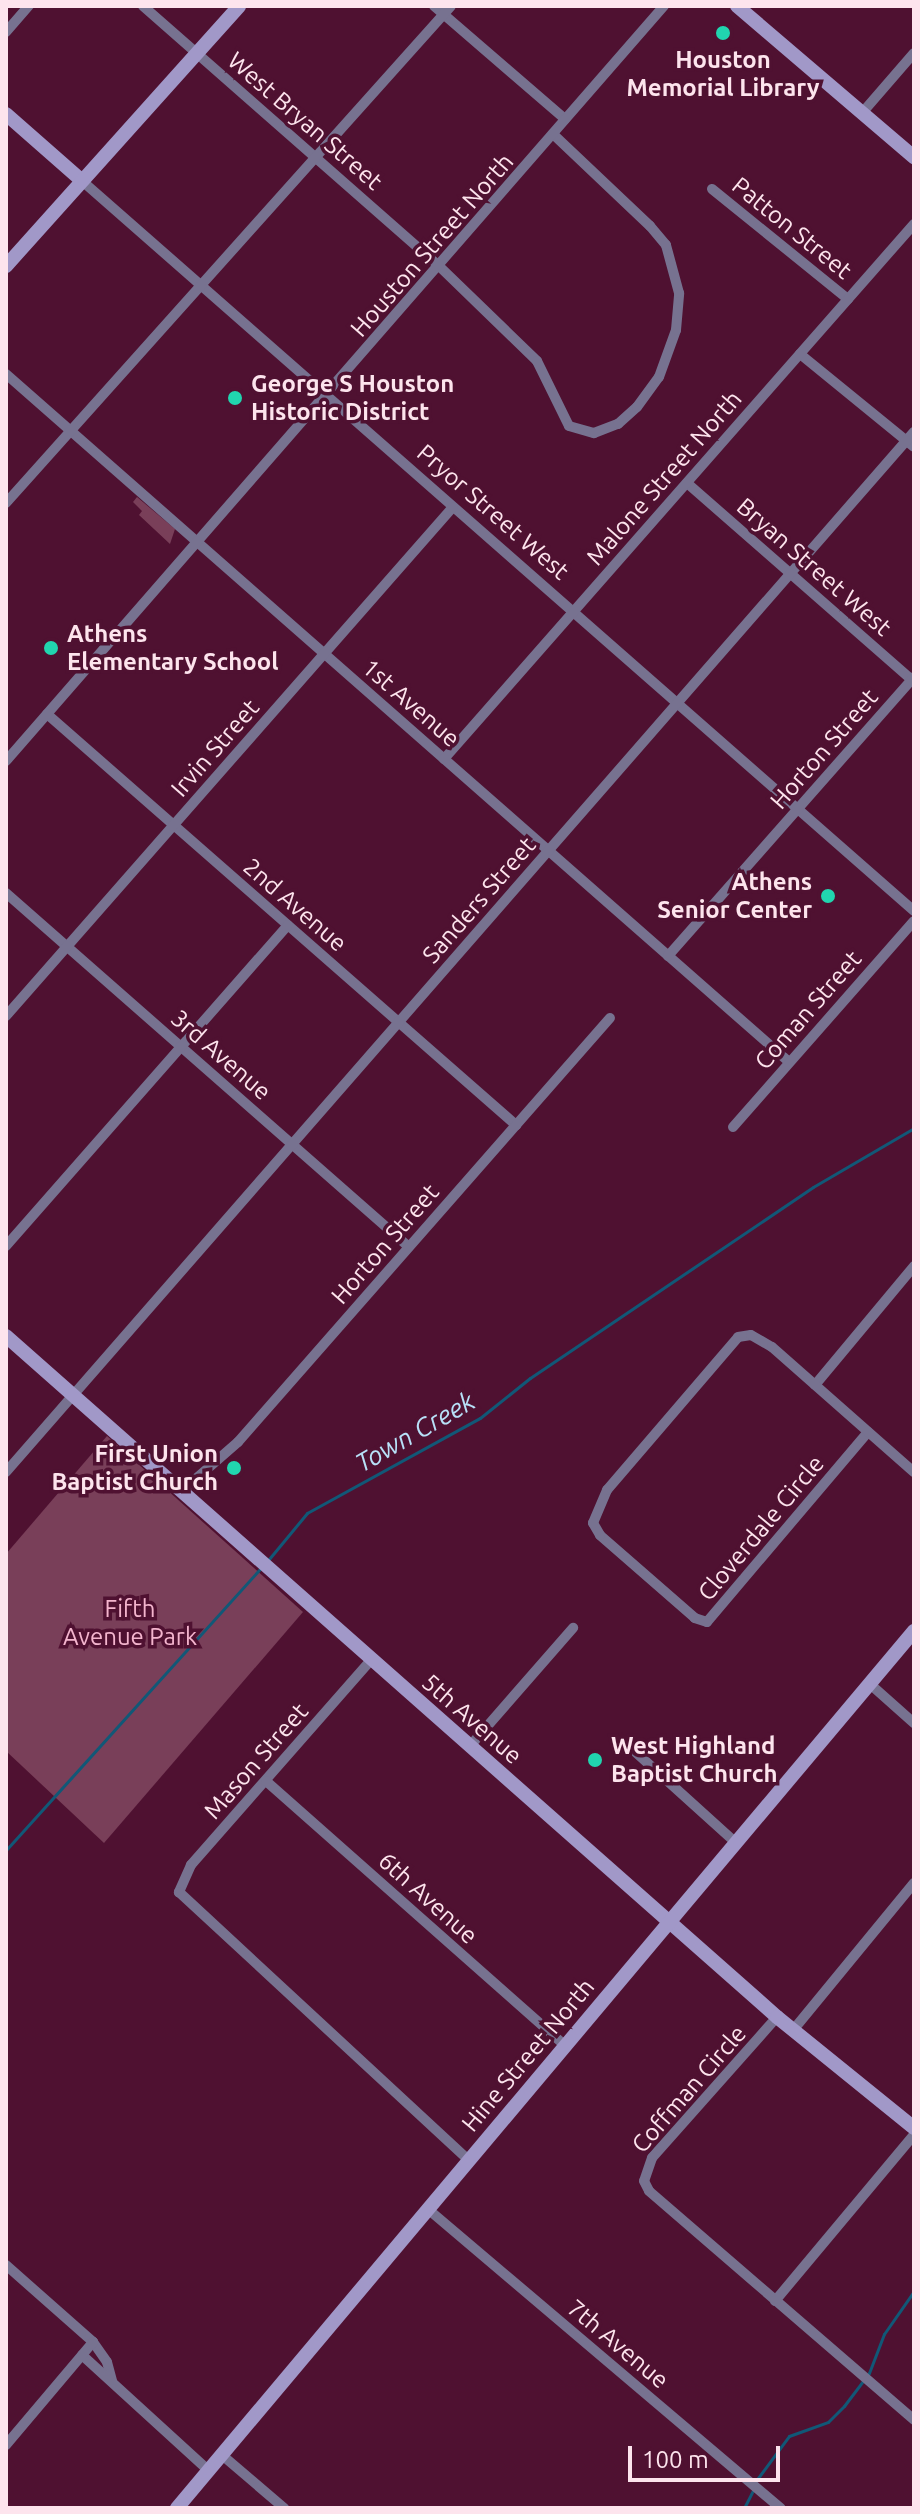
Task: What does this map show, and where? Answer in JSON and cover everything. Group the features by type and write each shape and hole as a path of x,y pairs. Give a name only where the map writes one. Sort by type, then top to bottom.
{"street":[{"path":"6,32 29,6"},
{"name":"West Bryan Street","path":"143,6 440,267 537,361 569,426 594,433 618,424 645,398 664,365 676,330 675,268 650,226 553,134"},
{"path":"6,266 239,6"},
{"path":"434,6 447,10 565,119"},
{"name":"Houston Street North","path":"6,761 440,267 664,6"},
{"path":"737,6 914,157"},
{"path":"6,503 447,10"},
{"path":"862,113 914,53"},
{"name":"Pryor Street West","path":"6,114 914,911"},
{"name":"Patton Street","path":"712,189 848,299"},
{"name":"Malone Street North","path":"444,759 914,224"},
{"path":"800,354 911,440"},
{"name":"1st Avenue","path":"6,374 789,1062"},
{"name":"Sanders Street","path":"6,1472 911,440"},
{"name":"Bryan Street West","path":"687,483 913,679"},
{"name":"Irvin Street","path":"6,1016 453,507"},
{"name":"Horton Street","path":"668,956 913,679"},
{"name":"2nd Avenue","path":"47,714 516,1125"},
{"name":"3rd Avenue","path":"6,893 409,1247"},
{"name":"Coman Street","path":"733,1127 914,921"},
{"path":"6,1246 288,925"},
{"name":"Horton Street","path":"183,1490 238,1442 610,1018"},
{"path":"914,1266 815,1385 914,1472"},
{"name":"Cloverdale Circle","path":"815,1385 751,1335 738,1337 594,1511 600,1535 695,1618 707,1622 719,1614 868,1432"},
{"name":"5th Avenue","path":"6,1336 777,2017 914,2128"},
{"path":"470,1746 573,1628"},
{"name":"Hine Street North","path":"177,2508 914,1631"},
{"name":"Mason Street","path":"371,1660 191,1865 179,1892 468,2160"},
{"path":"870,1684 914,1723"},
{"path":"631,1748 735,1842"},
{"name":"6th Avenue","path":"266,1781 564,2045"},
{"path":"794,2029 914,1883"},
{"name":"Coffman Circle","path":"775,2301 649,2191 644,2181 652,2158 777,2017"},
{"path":"914,2135 775,2301 914,2420"},
{"name":"7th Avenue","path":"429,2210 781,2508"},
{"path":"6,2265 93,2342 107,2362 113,2383"},
{"path":"6,2445 93,2342"},
{"path":"82,2355 208,2470"},
{"path":"222,2455 284,2508"}],"green space":[{"path":"137,497 175,529 170,544 139,515 142,511 133,502"},
{"name":"Fifth Avenue Park","path":"107,1436 303,1612 104,1843 6,1751 6,1554"}],"waterway":[{"name":"Town Creek","path":"269,1559 307,1513 480,1418 530,1378 813,1187 914,1128"},
{"name":"Town Creek","path":"6,1850 261,1568"},
{"path":"755,2482 789,2436 828,2422 844,2406 869,2373 884,2334 914,2291"},
{"path":"744,2508 753,2490"}],"place":[{"name":"Houston Memorial Library","path":"723,33"},
{"name":"George S Houston Historic District","path":"235,398"},
{"name":"Athens Elementary School","path":"51,648"},
{"name":"Athens Senior Center","path":"828,896"},
{"name":"First Union Baptist Church","path":"234,1468"},
{"name":"West Highland Baptist Church","path":"595,1760"}]}
